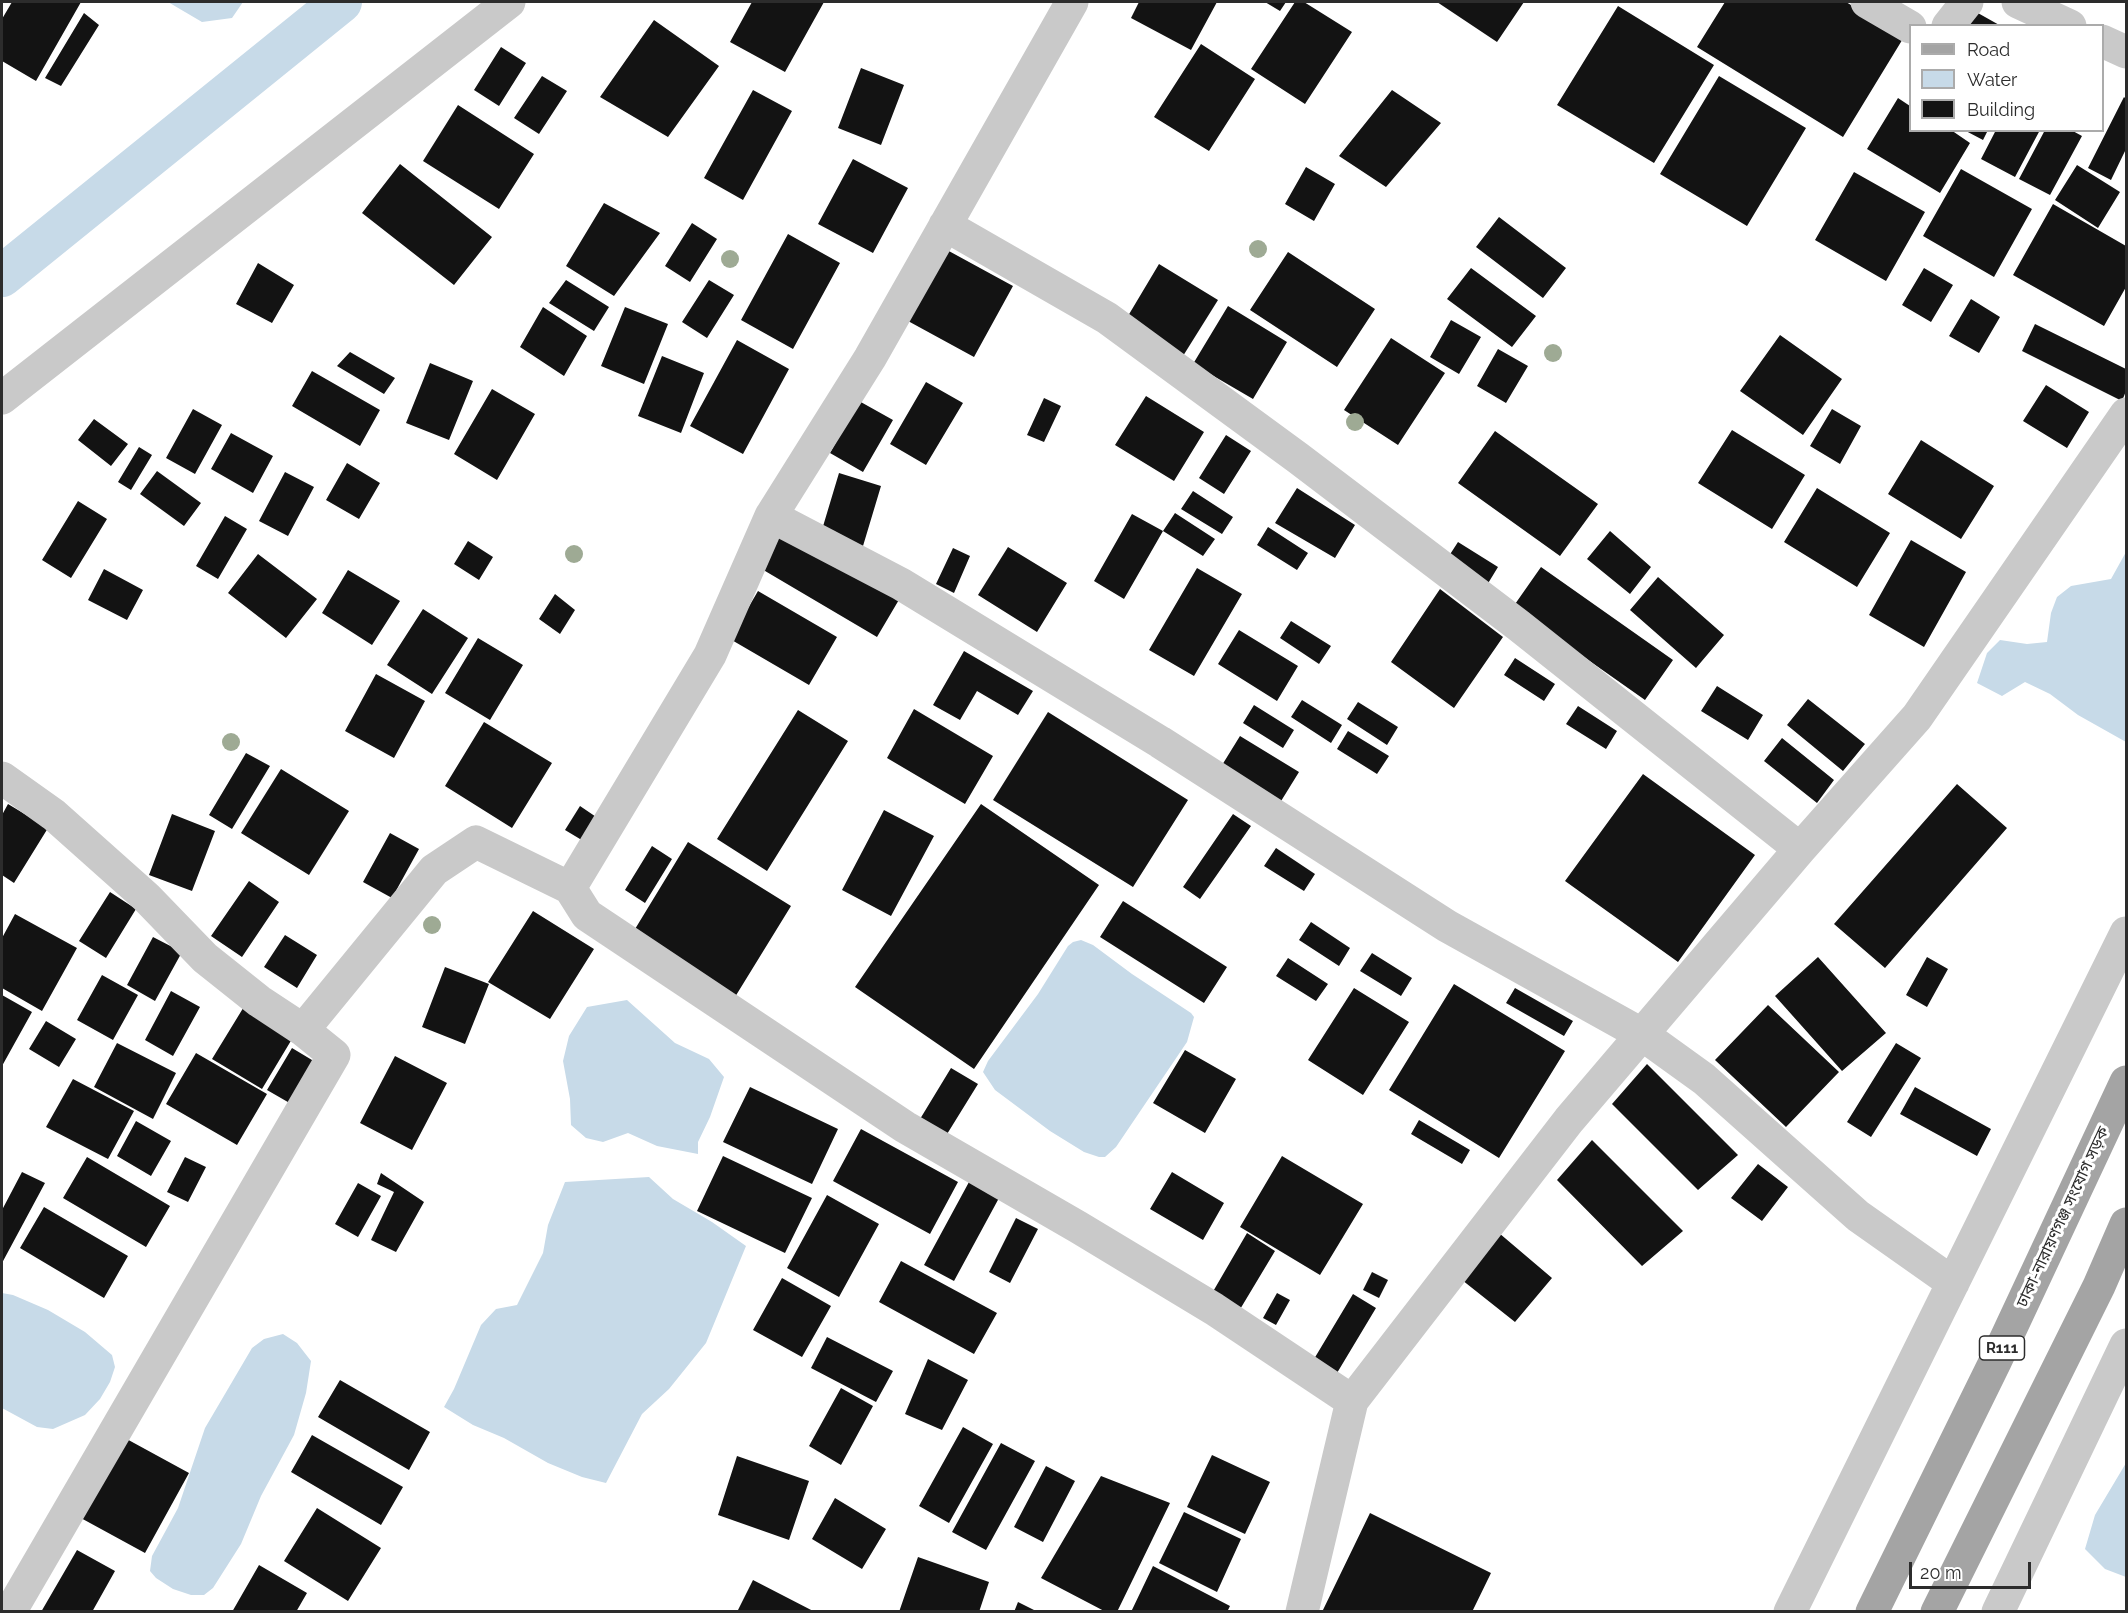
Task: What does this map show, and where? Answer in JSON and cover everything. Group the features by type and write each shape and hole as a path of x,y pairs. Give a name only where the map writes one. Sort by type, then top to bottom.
{"main road":[{"name":"ঢাকা-নারায়ণগঞ্জ সংযোগ সড়ক","path":"1872,1611 1995,1362 2127,1082"},
{"path":"1937,1611 2099,1286 2127,1224"}],"street":[{"path":"2,398 509,2"},
{"path":"570,888 710,656 771,516 870,358 1072,2"},
{"path":"1867,2 1909,26"},
{"path":"1950,24 1967,2"},
{"path":"2018,2 2066,24"},
{"path":"2104,41 2127,52"},
{"path":"945,225 1107,318 1298,458 1518,625 1800,849"},
{"path":"1302,1611 1352,1401 1569,1120 1800,849 1917,717 2127,414"},
{"path":"771,516 901,584 1160,742 1447,926 1643,1035 1704,1078 1858,1216 1953,1283"},
{"path":"2,778 54,815 146,897 205,958 259,1001 303,1030 334,1055 10,1611"},
{"path":"303,1030 434,870 476,842 570,888 587,915 905,1127 1214,1309 1352,1401"},
{"path":"1790,1611 2127,933"},
{"path":"1998,1611 2127,1345"}],"water":[{"path":"168,2 243,2 232,18 202,22"},
{"path":"2126,552 2126,742 2078,715 2050,694 2025,682 2002,696 1977,683 1987,653 2000,640 2027,644 2047,642 2051,613 2057,597 2071,586 2111,579"},
{"path":"1081,940 1093,945 1194,1017 1187,1042 1116,1147 1105,1157 1084,1152 1050,1131 995,1090 983,1072 988,1061 1038,994 1068,946"},
{"path":"627,1000 675,1043 709,1059 724,1077 710,1117 698,1142 698,1154 657,1146 628,1133 603,1142 586,1138 571,1125 570,1099 563,1061 569,1036 587,1007"},
{"path":"649,1177 673,1199 746,1246 706,1343 669,1389 642,1414 606,1483 582,1477 548,1463 504,1438 473,1425 444,1407 481,1325 496,1309 517,1305 543,1253 548,1225 565,1182"},
{"path":"2,1293 13,1295 48,1310 85,1332 112,1355 115,1367 110,1382 100,1399 85,1415 53,1429 37,1427 2,1408"},
{"path":"283,1334 297,1343 311,1361 306,1393 294,1435 261,1496 241,1544 213,1588 204,1595 191,1595 173,1589 156,1578 150,1571 152,1556 178,1508 205,1428 252,1348 264,1339"},
{"path":"2126,1463 2126,1577 2105,1569 2085,1549 2095,1515"}],"building":[{"path":"12,2 81,2 36,81 2,61 2,19"},
{"path":"752,2 824,2 785,72 730,42"},
{"path":"1139,2 1217,2 1191,50 1131,18"},
{"path":"1265,2 1286,2 1280,11"},
{"path":"1295,2 1304,2 1352,32 1305,104 1251,69"},
{"path":"1437,2 1524,2 1497,42"},
{"path":"1725,2 1846,2 1904,37 1843,137 1697,47"},
{"path":"1618,6 1714,65 1654,163 1557,105"},
{"path":"1969,8 1997,24 1960,24"},
{"path":"84,13 99,25 61,86 45,78"},
{"path":"654,20 719,66 668,137 600,97"},
{"path":"1201,44 1255,79 1209,151 1154,117"},
{"path":"501,47 526,63 499,106 474,90"},
{"path":"861,68 904,85 881,145 838,128"},
{"path":"542,76 567,91 539,134 514,118"},
{"path":"1719,76 1806,128 1747,226 1660,174"},
{"path":"753,90 792,111 743,200 704,178"},
{"path":"1392,90 1441,123 1386,187 1339,156"},
{"path":"2124,97 2126,99 2126,149 2111,180 2088,168"},
{"path":"1898,98 1909,105 1909,132 1954,132 1970,143 1940,193 1867,149"},
{"path":"458,105 534,154 499,209 423,161"},
{"path":"1968,132 1987,132 1983,140"},
{"path":"1995,132 2039,132 2015,177 1981,159"},
{"path":"2044,132 2075,132 2082,136 2050,195 2019,179"},
{"path":"853,159 908,188 873,253 818,224"},
{"path":"400,164 492,237 454,285 362,213"},
{"path":"2077,165 2120,192 2098,228 2055,200"},
{"path":"1306,167 1335,184 1314,221 1285,204"},
{"path":"1961,169 2032,209 1994,277 1923,236"},
{"path":"1854,172 1925,212 1886,281 1815,240"},
{"path":"604,203 660,233 614,296 566,266"},
{"path":"2053,204 2126,246 2126,287 2104,326 2013,275"},
{"path":"1499,217 1566,268 1543,298 1476,247"},
{"path":"692,223 717,239 690,282 665,266"},
{"path":"788,234 840,263 793,349 741,320"},
{"path":"947,250 1013,286 974,357 908,321"},
{"path":"1288,252 1375,309 1337,367 1250,310"},
{"path":"258,263 294,285 272,323 236,304"},
{"path":"1159,264 1218,300 1183,356 1125,321"},
{"path":"1471,268 1536,316 1512,347 1447,299"},
{"path":"1924,268 1953,285 1931,322 1902,305"},
{"path":"566,280 609,307 594,331 549,303"},
{"path":"709,280 734,295 707,338 682,322"},
{"path":"1971,299 2000,317 1979,353 1949,336"},
{"path":"1228,306 1287,342 1253,399 1193,364"},
{"path":"543,307 587,336 564,376 520,347"},
{"path":"625,307 668,324 644,384 601,366"},
{"path":"1451,320 1481,337 1459,374 1430,357"},
{"path":"2035,324 2126,369 2126,391 2122,401 2022,351"},
{"path":"1780,335 1842,379 1803,435 1740,391"},
{"path":"1391,338 1445,373 1398,445 1344,410"},
{"path":"737,340 789,369 743,454 690,426"},
{"path":"1498,349 1528,366 1506,403 1477,386"},
{"path":"350,352 395,378 384,394 337,366"},
{"path":"662,356 704,373 681,433 638,416"},
{"path":"430,363 473,381 449,440 406,423"},
{"path":"312,371 380,410 360,446 292,406"},
{"path":"926,382 963,403 926,465 890,444"},
{"path":"2046,385 2089,412 2067,448 2023,421"},
{"path":"492,389 535,414 497,480 454,454"},
{"path":"1146,396 1204,432 1174,481 1115,445"},
{"path":"1044,398 1061,406 1044,442 1027,435"},
{"path":"859,401 893,420 863,472 830,453"},
{"path":"193,409 222,425 195,474 166,458"},
{"path":"1832,409 1861,426 1840,464 1810,446"},
{"path":"94,419 128,444 111,466 78,440"},
{"path":"1732,430 1805,475 1772,529 1698,483"},
{"path":"1495,431 1598,504 1560,556 1458,483"},
{"path":"231,433 273,456 253,493 211,469"},
{"path":"1226,435 1251,451 1224,494 1199,478"},
{"path":"1921,440 1994,486 1961,539 1888,494"},
{"path":"139,447 152,455 131,490 118,482"},
{"path":"347,463 380,483 359,519 326,500"},
{"path":"157,471 201,503 184,526 140,494"},
{"path":"285,472 314,487 288,536 259,521"},
{"path":"839,473 881,486 863,546 821,533"},
{"path":"1297,488 1355,525 1335,558 1275,523"},
{"path":"1817,488 1890,533 1857,587 1784,542"},
{"path":"1193,491 1233,517 1222,534 1181,509"},
{"path":"78,501 107,519 71,578 42,560"},
{"path":"1175,513 1215,539 1203,556 1163,531"},
{"path":"1132,514 1163,531 1124,599 1094,581"},
{"path":"225,516 247,529 218,579 196,566"},
{"path":"1268,527 1308,553 1297,570 1257,545"},
{"path":"783,529 900,598 877,637 760,568"},
{"path":"1610,531 1651,567 1630,594 1587,559"},
{"path":"1911,540 1966,572 1924,647 1869,615"},
{"path":"468,541 493,557 479,580 454,564"},
{"path":"1458,542 1498,567 1487,585 1447,559"},
{"path":"1008,547 1067,583 1037,632 978,595"},
{"path":"953,548 970,556 954,593 936,584"},
{"path":"258,554 317,599 286,638 228,593"},
{"path":"1541,567 1673,660 1645,700 1513,607"},
{"path":"1197,568 1242,594 1194,676 1149,650"},
{"path":"104,569 143,590 127,620 88,600"},
{"path":"348,570 400,601 372,645 322,613"},
{"path":"1658,577 1724,635 1696,668 1630,610"},
{"path":"1440,589 1503,637 1454,708 1391,662"},
{"path":"758,591 837,637 809,685 730,639"},
{"path":"555,594 575,610 560,634 539,619"},
{"path":"423,609 468,638 432,694 387,665"},
{"path":"1291,621 1331,646 1319,664 1280,638"},
{"path":"1239,630 1298,666 1277,701 1218,664"},
{"path":"478,638 523,665 490,720 445,693"},
{"path":"964,651 1033,691 1018,715 977,691 960,720 933,705"},
{"path":"1515,658 1555,684 1544,701 1504,675"},
{"path":"376,674 425,701 394,758 345,731"},
{"path":"1717,686 1763,715 1748,740 1701,711"},
{"path":"1808,699 1865,744 1843,771 1787,725"},
{"path":"1302,700 1342,725 1331,743 1291,717"},
{"path":"1358,702 1398,727 1387,745 1347,719"},
{"path":"1254,705 1294,730 1283,748 1243,723"},
{"path":"1578,706 1617,731 1606,749 1566,724"},
{"path":"914,709 993,756 965,804 887,758"},
{"path":"798,710 848,741 767,871 717,839"},
{"path":"1048,712 1188,800 1133,887 993,800"},
{"path":"484,722 552,763 512,828 445,786"},
{"path":"1348,731 1389,756 1377,774 1337,749"},
{"path":"1240,736 1299,772 1278,806 1219,770"},
{"path":"1782,738 1834,780 1817,803 1764,761"},
{"path":"246,753 270,766 232,829 209,815"},
{"path":"281,769 349,811 309,875 241,833"},
{"path":"1643,774 1755,855 1678,962 1565,881"},
{"path":"1957,784 2007,828 1885,968 1834,924"},
{"path":"8,804 48,828 14,883 2,875 2,815"},
{"path":"981,804 1099,885 974,1069 855,987"},
{"path":"580,806 605,823 590,845 565,830"},
{"path":"884,810 934,836 891,916 842,890"},
{"path":"172,814 215,831 192,891 149,875"},
{"path":"1233,814 1251,826 1200,899 1183,887"},
{"path":"390,833 419,849 392,898 363,882"},
{"path":"688,842 791,906 735,997 632,934"},
{"path":"652,846 672,859 645,903 625,890"},
{"path":"1276,848 1315,874 1304,891 1264,866"},
{"path":"249,881 279,902 242,957 211,936"},
{"path":"110,892 136,909 106,958 79,941"},
{"path":"1123,901 1227,967 1204,1003 1100,937"},
{"path":"533,911 594,949 550,1019 488,982"},
{"path":"15,914 77,948 42,1011 2,988 2,938"},
{"path":"1311,922 1350,948 1339,966 1299,940"},
{"path":"285,935 317,955 297,988 264,967"},
{"path":"153,937 182,952 155,1001 127,985"},
{"path":"1372,953 1412,978 1401,996 1360,971"},
{"path":"1818,957 1886,1033 1842,1071 1775,996"},
{"path":"1927,957 1948,969 1927,1007 1906,995"},
{"path":"1288,958 1328,984 1316,1001 1276,976"},
{"path":"445,967 489,984 465,1044 422,1027"},
{"path":"102,975 138,995 113,1040 77,1020"},
{"path":"1454,984 1565,1051 1499,1158 1389,1090"},
{"path":"1354,988 1409,1022 1363,1095 1308,1060"},
{"path":"1515,988 1573,1021 1564,1036 1506,1003"},
{"path":"171,991 200,1007 173,1056 145,1040"},
{"path":"2,995 32,1012 2,1066"},
{"path":"245,1005 295,1034 262,1089 212,1059"},
{"path":"1768,1005 1839,1072 1786,1127 1715,1060"},
{"path":"46,1021 76,1039 59,1067 29,1049"},
{"path":"117,1043 176,1073 153,1119 94,1087"},
{"path":"1896,1043 1921,1058 1871,1137 1847,1122"},
{"path":"292,1048 317,1063 293,1105 267,1090"},
{"path":"1185,1050 1236,1079 1205,1133 1153,1103"},
{"path":"196,1053 267,1094 237,1145 166,1104"},
{"path":"395,1056 447,1083 412,1150 360,1123"},
{"path":"1647,1064 1738,1155 1698,1190 1612,1104"},
{"path":"951,1068 978,1084 944,1139 917,1124"},
{"path":"73,1079 134,1111 108,1159 46,1127"},
{"path":"750,1087 838,1129 812,1184 723,1142"},
{"path":"1915,1087 1991,1129 1977,1156 1900,1114"},
{"path":"1419,1120 1470,1150 1462,1164 1411,1134"},
{"path":"136,1121 171,1141 151,1176 117,1156"},
{"path":"861,1129 958,1182 930,1234 833,1181"},
{"path":"1592,1140 1683,1231 1642,1266 1557,1180"},
{"path":"723,1156 812,1198 785,1253 697,1211"},
{"path":"1282,1156 1363,1204 1320,1275 1240,1227"},
{"path":"87,1157 170,1206 146,1247 63,1198"},
{"path":"185,1157 206,1167 188,1202 167,1192"},
{"path":"1758,1164 1788,1187 1762,1221 1731,1198"},
{"path":"22,1172 45,1183 2,1263 2,1210"},
{"path":"1172,1172 1224,1203 1203,1240 1150,1209"},
{"path":"381,1173 424,1202 396,1252 371,1240 394,1192 377,1184"},
{"path":"969,1182 999,1198 954,1281 924,1265"},
{"path":"358,1183 381,1196 358,1237 335,1224"},
{"path":"827,1195 879,1224 839,1297 787,1268"},
{"path":"44,1207 128,1256 104,1298 20,1248"},
{"path":"1016,1218 1038,1229 1010,1283 989,1272"},
{"path":"1247,1233 1275,1251 1239,1311 1211,1295"},
{"path":"1499,1233 1552,1278 1515,1322 1462,1280"},
{"path":"901,1261 997,1313 974,1354 879,1302"},
{"path":"1372,1272 1388,1280 1379,1298 1363,1290"},
{"path":"782,1278 831,1306 802,1357 753,1330"},
{"path":"1277,1293 1290,1300 1276,1325 1263,1318"},
{"path":"1353,1294 1376,1308 1334,1378 1311,1364"},
{"path":"827,1337 893,1371 876,1402 811,1368"},
{"path":"928,1359 968,1380 942,1430 905,1414"},
{"path":"340,1380 430,1432 409,1470 318,1417"},
{"path":"841,1388 873,1406 841,1465 809,1446"},
{"path":"963,1427 993,1444 949,1523 919,1506"},
{"path":"312,1435 403,1487 381,1525 291,1472"},
{"path":"123,1437 189,1473 145,1553 79,1517"},
{"path":"1001,1443 1035,1461 986,1550 952,1532"},
{"path":"1212,1455 1270,1482 1245,1534 1187,1507"},
{"path":"737,1456 809,1481 789,1540 718,1515"},
{"path":"1046,1466 1075,1481 1043,1542 1014,1527"},
{"path":"1101,1476 1170,1503 1117,1612 1106,1612 1041,1578"},
{"path":"835,1498 886,1529 862,1569 812,1539"},
{"path":"317,1508 381,1548 348,1601 284,1561"},
{"path":"1184,1512 1241,1539 1217,1592 1159,1563"},
{"path":"1370,1513 1491,1573 1472,1612 1322,1612"},
{"path":"77,1550 115,1571 92,1612 41,1612"},
{"path":"918,1557 989,1582 979,1612 899,1612"},
{"path":"259,1565 307,1593 296,1612 232,1612"},
{"path":"1153,1566 1230,1606 1227,1612 1131,1612"},
{"path":"753,1580 815,1612 737,1612"},
{"path":"1018,1602 1038,1612 1014,1612"}],"waterway":[{"path":"2,276 341,2"}]}
